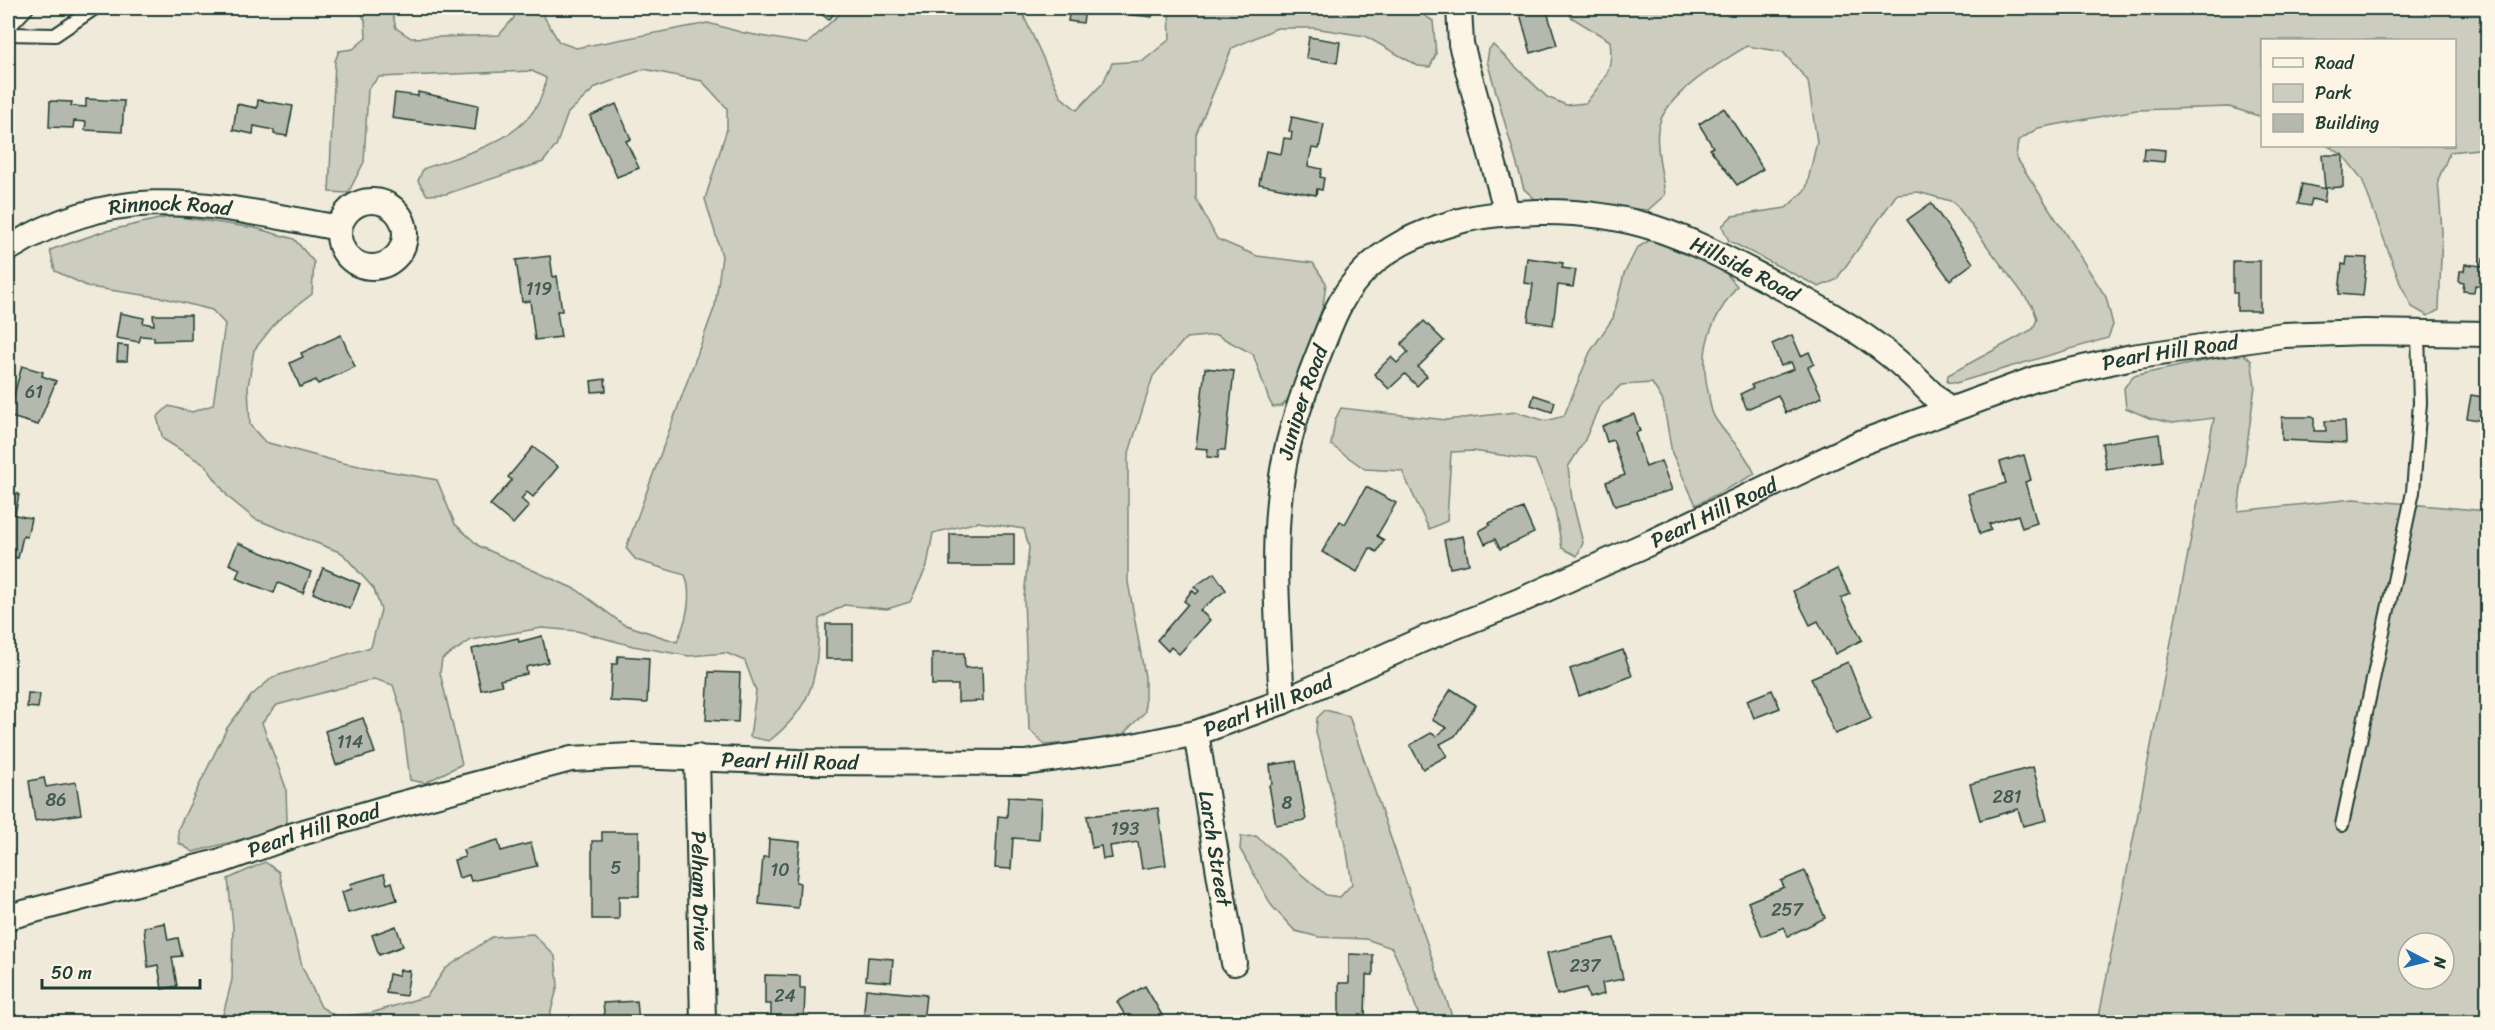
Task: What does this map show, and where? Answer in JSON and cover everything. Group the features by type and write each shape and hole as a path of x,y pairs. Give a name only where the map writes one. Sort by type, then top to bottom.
{"street":[{"path":"1459,8 1461,44 1507,213"},
{"name":"Rinnock Road","path":"8,249 47,227 76,216 107,208 150,202 171,201 216,206 339,228"},
{"name":"Hillside Road","path":"1507,213 1567,212 1622,218 1702,245 1806,300 1860,333 1892,357 1948,410"},
{"name":"Juniper Road","path":"1282,702 1276,580 1279,502 1293,429 1330,326 1356,280 1392,248 1443,226 1484,215 1507,213"},
{"name":"Pearl Hill Road","path":"8,917 221,861 294,835 571,759 697,757 799,762 1025,763 1119,749 1196,733 1282,702 1643,546 1860,443 2035,379 2132,357 2284,335 2487,334"},
{"name":"Larch Street","path":"1196,733 1234,963"},
{"name":"Pelham Drive","path":"697,757 703,1023"}],"lane":[{"path":"8,28 27,8"},
{"path":"8,34 55,35 96,8"},
{"path":"2342,825 2413,492 2420,403 2418,333"}],"green space":[{"path":"358,8 391,8 396,28 411,38 499,35 514,18 514,8 539,8 559,42 576,48 708,23 744,33 807,44 846,8 1020,8 1061,97 1077,110 1103,83 1112,63 1143,61 1170,39 1169,8 1413,8 1433,21 1436,54 1430,67 1418,66 1365,36 1314,28 1277,28 1232,48 1196,134 1196,198 1217,239 1257,256 1313,263 1326,283 1323,306 1291,396 1282,406 1273,407 1269,400 1253,354 1217,335 1186,338 1153,376 1128,456 1128,582 1145,677 1145,712 1119,738 1045,745 1029,729 1024,598 1029,547 1024,529 978,522 933,533 927,566 910,602 887,609 844,605 819,619 817,656 811,687 796,714 769,741 750,737 756,691 745,661 726,653 689,656 633,646 577,631 542,628 471,640 442,659 440,673 462,764 425,783 410,780 401,710 393,685 374,679 277,705 262,723 286,788 287,822 281,829 193,852 179,843 178,829 227,728 251,696 273,677 371,647 381,610 374,589 342,553 255,519 228,497 205,465 163,439 157,417 169,406 192,412 213,405 225,324 212,310 164,298 89,287 55,271 50,250 102,232 172,216 255,228 294,239 314,262 312,294 277,321 254,350 248,387 250,425 265,442 343,463 437,480 455,524 479,546 577,590 623,624 677,642 687,609 688,592 685,575 636,560 626,548 715,306 722,256 705,199 727,129 727,108 702,81 644,69 596,87 568,113 556,146 543,162 446,194 427,195 418,181 423,169 481,148 517,128 531,115 541,98 546,78 532,71 379,77 368,89 364,162 348,193 329,192 335,61 339,51 353,49 366,38 365,20"},
{"path":"1566,8 2487,8 2487,148 2450,152 2438,180 2442,231 2439,310 2428,316 2412,307 2400,283 2362,179 2343,155 2330,147 2456,147 2456,39 2261,39 2261,117 2229,107 2136,110 2038,128 2018,141 2016,157 2106,297 2113,325 2108,338 1956,383 1947,382 1948,375 2033,329 2037,319 2033,307 1954,202 1918,192 1897,194 1836,280 1819,287 1729,241 1722,226 1732,216 1786,208 1806,189 1817,142 1808,81 1783,52 1747,46 1694,82 1670,105 1662,117 1657,137 1665,195 1648,210 1536,200 1524,189 1487,61 1489,49 1493,45 1547,97 1566,105 1586,103 1603,81 1609,68 1610,41 1571,17"},
{"path":"1656,236 1724,271 1737,286 1720,311 1709,335 1705,375 1713,415 1746,457 1755,474 1696,505 1672,453 1663,401 1652,383 1621,385 1599,407 1584,442 1568,467 1572,499 1583,543 1577,556 1562,548 1554,505 1535,460 1473,451 1451,452 1447,521 1429,529 1402,471 1365,469 1331,445 1335,420 1341,408 1446,420 1516,412 1546,421 1564,416 1590,352 1613,318 1624,274 1637,248"},
{"path":"2241,353 2251,360 2255,386 2238,511 2354,499 2487,511 2487,1022 2098,1022 2214,418 2173,423 2149,418 2126,408 2124,388 2133,376"},
{"path":"1325,710 1349,716 1454,1022 1421,1022 1405,976 1392,948 1366,939 1319,937 1295,931 1272,906 1240,849 1241,837 1256,836 1326,895 1340,897 1352,884 1347,852 1316,732 1317,718"},
{"path":"265,862 279,872 302,966 321,1007 337,1017 371,1013 427,996 445,969 492,937 533,934 555,956 558,985 548,1022 221,1022 232,980 233,926 228,879"}],"building":[{"path":"824,8 838,8 829,20 820,13"},
{"path":"1070,8 1153,8 1152,17 1085,10 1083,23 1068,21"},
{"path":"1546,8 1557,45 1531,53 1520,14"},
{"path":"1309,37 1340,42 1337,63 1306,58"},
{"path":"418,92 478,105 475,130 392,118 395,93 418,96"},
{"path":"86,99 124,101 122,132 85,130 86,122 74,121 73,128 49,127 50,101 72,102 71,106 86,107"},
{"path":"258,100 293,106 287,136 274,134 274,130 254,126 253,134 233,130 237,104 257,108"},
{"path":"616,104 631,139 626,141 639,168 617,177 590,116"},
{"path":"1724,108 1763,169 1737,185 1710,149 1713,147 1699,124"},
{"path":"1292,117 1324,124 1319,149 1312,148 1308,166 1322,169 1320,177 1324,178 1322,190 1317,189 1316,195 1259,184 1266,151 1281,154 1284,138 1291,139 1292,132 1289,131"},
{"path":"2144,148 2165,150 2164,162 2143,160"},
{"path":"2322,155 2343,155 2343,187 2325,188"},
{"path":"2302,184 2326,189 2324,202 2312,199 2310,206 2298,204"},
{"path":"1931,203 1973,263 1950,280 1907,220"},
{"path":"550,256 553,277 557,276 562,311 557,311 561,337 535,340 530,301 522,302 516,260"},
{"path":"2347,257 2367,258 2363,296 2339,294 2342,264 2346,265"},
{"path":"1527,258 1563,263 1562,268 1576,270 1573,287 1558,285 1553,325 1528,321 1533,284 1524,283"},
{"path":"2483,258 2488,258 2488,287 2475,285 2474,292 2463,291 2464,283 2459,282 2460,271 2464,271 2465,264 2482,266"},
{"path":"2233,261 2260,261 2260,311 2237,311 2237,293 2233,293"},
{"path":"120,313 144,318 143,323 154,325 153,315 191,315 191,340 154,341 154,337 141,336 139,342 116,338"},
{"path":"1424,321 1444,341 1418,367 1427,376 1417,386 1405,374 1389,389 1374,374 1391,357 1397,363 1408,352 1401,344"},
{"path":"341,335 355,367 318,384 316,380 300,387 290,363 303,357 301,353"},
{"path":"1792,335 1801,356 1809,352 1814,364 1808,367 1822,397 1786,413 1778,395 1747,409 1740,394 1753,388 1751,385 1794,369 1791,362 1781,366 1772,344"},
{"path":"118,345 128,346 127,361 117,361"},
{"path":"22,366 43,372 42,376 56,381 38,425 8,416"},
{"path":"1205,368 1234,371 1225,450 1219,450 1218,458 1207,457 1208,449 1196,448"},
{"path":"605,379 606,391 592,392 591,381"},
{"path":"1534,395 1555,402 1552,412 1531,405"},
{"path":"2471,395 2488,398 2488,422 2467,418"},
{"path":"1634,414 1640,431 1635,433 1646,467 1661,461 1672,490 1615,506 1606,482 1625,475 1613,440 1607,442 1602,426"},
{"path":"2282,417 2314,417 2314,431 2326,431 2325,421 2345,421 2346,443 2282,440"},
{"path":"2159,434 2162,461 2106,469 2102,443"},
{"path":"533,447 558,467 533,497 527,492 521,499 529,506 513,524 490,505 512,480 508,477"},
{"path":"2024,455 2031,480 2025,482 2037,523 2022,528 2018,515 1989,524 1991,530 1980,534 1968,494 2006,483 2000,462"},
{"path":"1366,487 1396,503 1377,536 1384,540 1377,552 1370,548 1357,572 1322,552 1340,521 1345,524"},
{"path":"8,491 19,494 15,515 31,518 27,537 23,536 18,558 8,556"},
{"path":"1523,508 1534,533 1500,549 1495,539 1485,544 1479,531 1490,525 1489,523"},
{"path":"950,534 1014,534 1014,566 950,566"},
{"path":"1463,536 1469,564 1450,568 1444,540"},
{"path":"238,543 311,572 303,593 278,583 274,593 236,578 240,569 229,564"},
{"path":"323,568 360,584 350,609 313,593"},
{"path":"1837,569 1850,594 1841,598 1862,640 1835,654 1818,621 1810,625 1793,591"},
{"path":"1214,573 1226,590 1200,610 1210,620 1179,654 1171,647 1168,651 1157,640 1188,604 1184,601 1192,590 1196,594 1199,591 1194,587"},
{"path":"826,624 853,624 853,659 826,659"},
{"path":"542,636 548,662 526,667 527,674 500,680 502,685 481,690 472,649 518,638 519,642"},
{"path":"1623,650 1632,676 1579,696 1570,669"},
{"path":"932,653 964,653 965,668 982,667 983,701 958,702 958,685 932,685"},
{"path":"618,656 649,658 647,703 610,701 612,664 617,664"},
{"path":"1848,662 1871,719 1835,734 1811,678"},
{"path":"709,672 740,673 738,722 706,720"},
{"path":"1451,689 1476,705 1455,736 1440,744 1447,756 1423,769 1410,745 1431,733 1436,736 1447,728 1432,720"},
{"path":"1772,690 1780,708 1754,718 1747,700"},
{"path":"28,693 40,694 38,708 27,707"},
{"path":"363,718 375,753 336,765 325,731"},
{"path":"1296,761 1306,820 1276,825 1269,785 1272,784 1270,765"},
{"path":"2033,767 2047,820 2023,826 2018,809 1980,820 1970,784"},
{"path":"44,778 46,787 76,782 81,814 35,821 29,781"},
{"path":"1008,797 1041,799 1039,840 1013,838 1011,869 995,868 998,816 1007,817"},
{"path":"1158,808 1166,865 1142,869 1138,842 1110,846 1112,858 1103,859 1101,846 1092,848 1087,816"},
{"path":"602,832 639,832 639,896 619,896 619,919 592,919 592,841 602,841"},
{"path":"769,839 800,842 796,882 800,883 798,908 759,904 763,857 768,857"},
{"path":"498,840 501,851 531,843 537,866 471,881 469,875 459,878 454,860 465,857 463,850"},
{"path":"1805,871 1825,918 1788,936 1784,927 1762,936 1748,902 1784,887 1781,881"},
{"path":"384,874 387,884 392,882 397,900 348,913 342,892 352,889 350,884"},
{"path":"165,923 168,940 178,938 182,956 172,957 177,986 162,989 158,965 148,967 144,927"},
{"path":"396,926 403,946 379,955 372,935"},
{"path":"1614,938 1623,979 1602,983 1604,994 1589,998 1586,988 1557,995 1547,953"},
{"path":"1349,954 1373,955 1373,975 1366,975 1365,1020 1372,1022 1339,1022 1339,983 1349,983"},
{"path":"868,957 893,959 891,982 866,980"},
{"path":"400,970 410,971 406,996 386,993 389,974 398,976"},
{"path":"765,975 800,976 800,988 805,988 804,1022 771,1022 771,1004 765,1004"},
{"path":"1145,986 1166,1022 1129,1022 1117,1002"},
{"path":"866,989 926,995 923,1022 863,1022"},
{"path":"637,1001 639,1022 605,1022 603,1003"}]}
